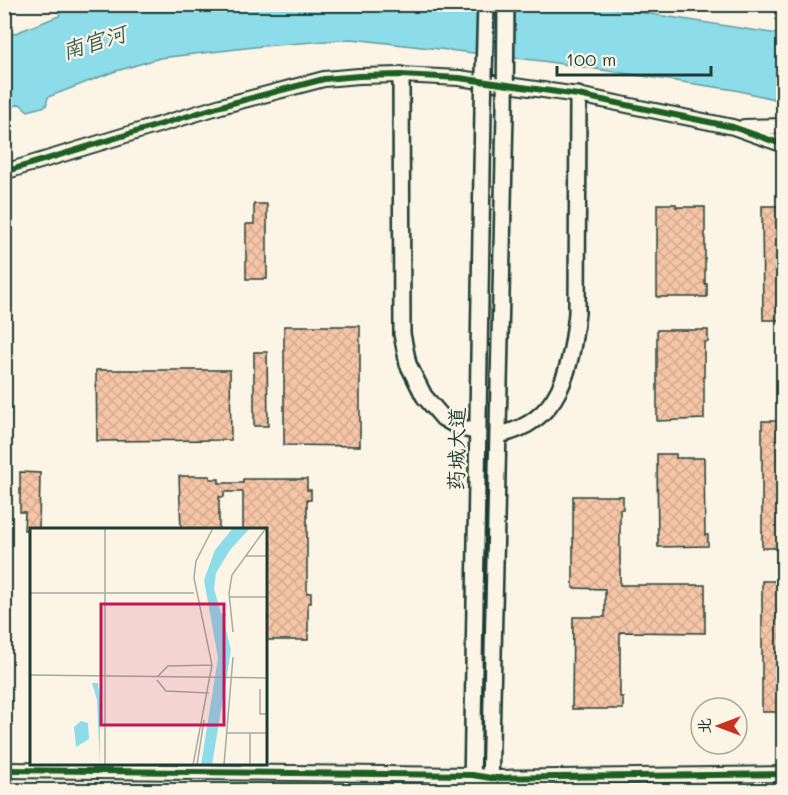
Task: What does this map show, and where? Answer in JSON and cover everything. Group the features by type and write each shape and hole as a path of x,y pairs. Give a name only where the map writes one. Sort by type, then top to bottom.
{"main road":[{"name":"药城大道","path":"472,790 486,4"},
{"name":"药城大道","path":"491,784 506,4"},
{"path":"401,75 402,334 408,364 424,396 443,418 459,428 478,432"},
{"path":"498,435 513,432 530,424 557,394 567,375 574,344 577,313 578,95"}],"street":[{"path":"4,172 222,106 324,79 401,75 459,78 578,95 733,127 783,145"},
{"path":"733,127 783,126"},
{"path":"4,770 472,774 491,784 783,774"}],"water":[{"name":"南官河","path":"63,5 594,5 783,35 783,101 735,90 542,61 352,39 160,58 113,72 48,97 46,106 28,111 20,104 5,109 5,37 59,16"}],"building":[{"path":"254,204 267,204 267,279 246,279 246,224 254,224"},
{"path":"657,204 676,204 676,207 705,207 707,297 657,297"},
{"path":"762,206 783,206 783,320 763,320"},
{"path":"284,326 360,326 360,446 284,445"},
{"path":"657,330 708,330 708,342 704,342 704,419 657,421"},
{"path":"254,352 267,352 268,426 254,426"},
{"path":"96,370 230,370 231,440 97,441"},
{"path":"762,421 783,421 783,548 762,548"},
{"path":"657,454 676,454 676,458 704,458 705,535 708,535 708,546 658,547"},
{"path":"20,472 40,473 39,528 24,530 25,512 20,512"},
{"path":"179,476 210,476 210,479 219,479 219,483 243,483 243,479 307,479 307,490 311,490 311,500 307,500 307,593 311,593 311,603 308,603 308,640 267,640 267,528 243,528 243,492 224,492 224,497 219,497 219,528 181,528"},
{"path":"573,496 623,496 623,509 620,509 620,585 705,585 705,633 620,632 620,697 623,697 623,709 572,709 573,617 605,617 605,589 573,588"},
{"path":"762,581 783,581 783,712 762,712"}],"cycle path":[{"path":"4,172 221,106 324,79 359,76 401,75 459,78 578,95 733,127 784,145"},
{"path":"4,770 472,775 491,778 784,774"}]}
